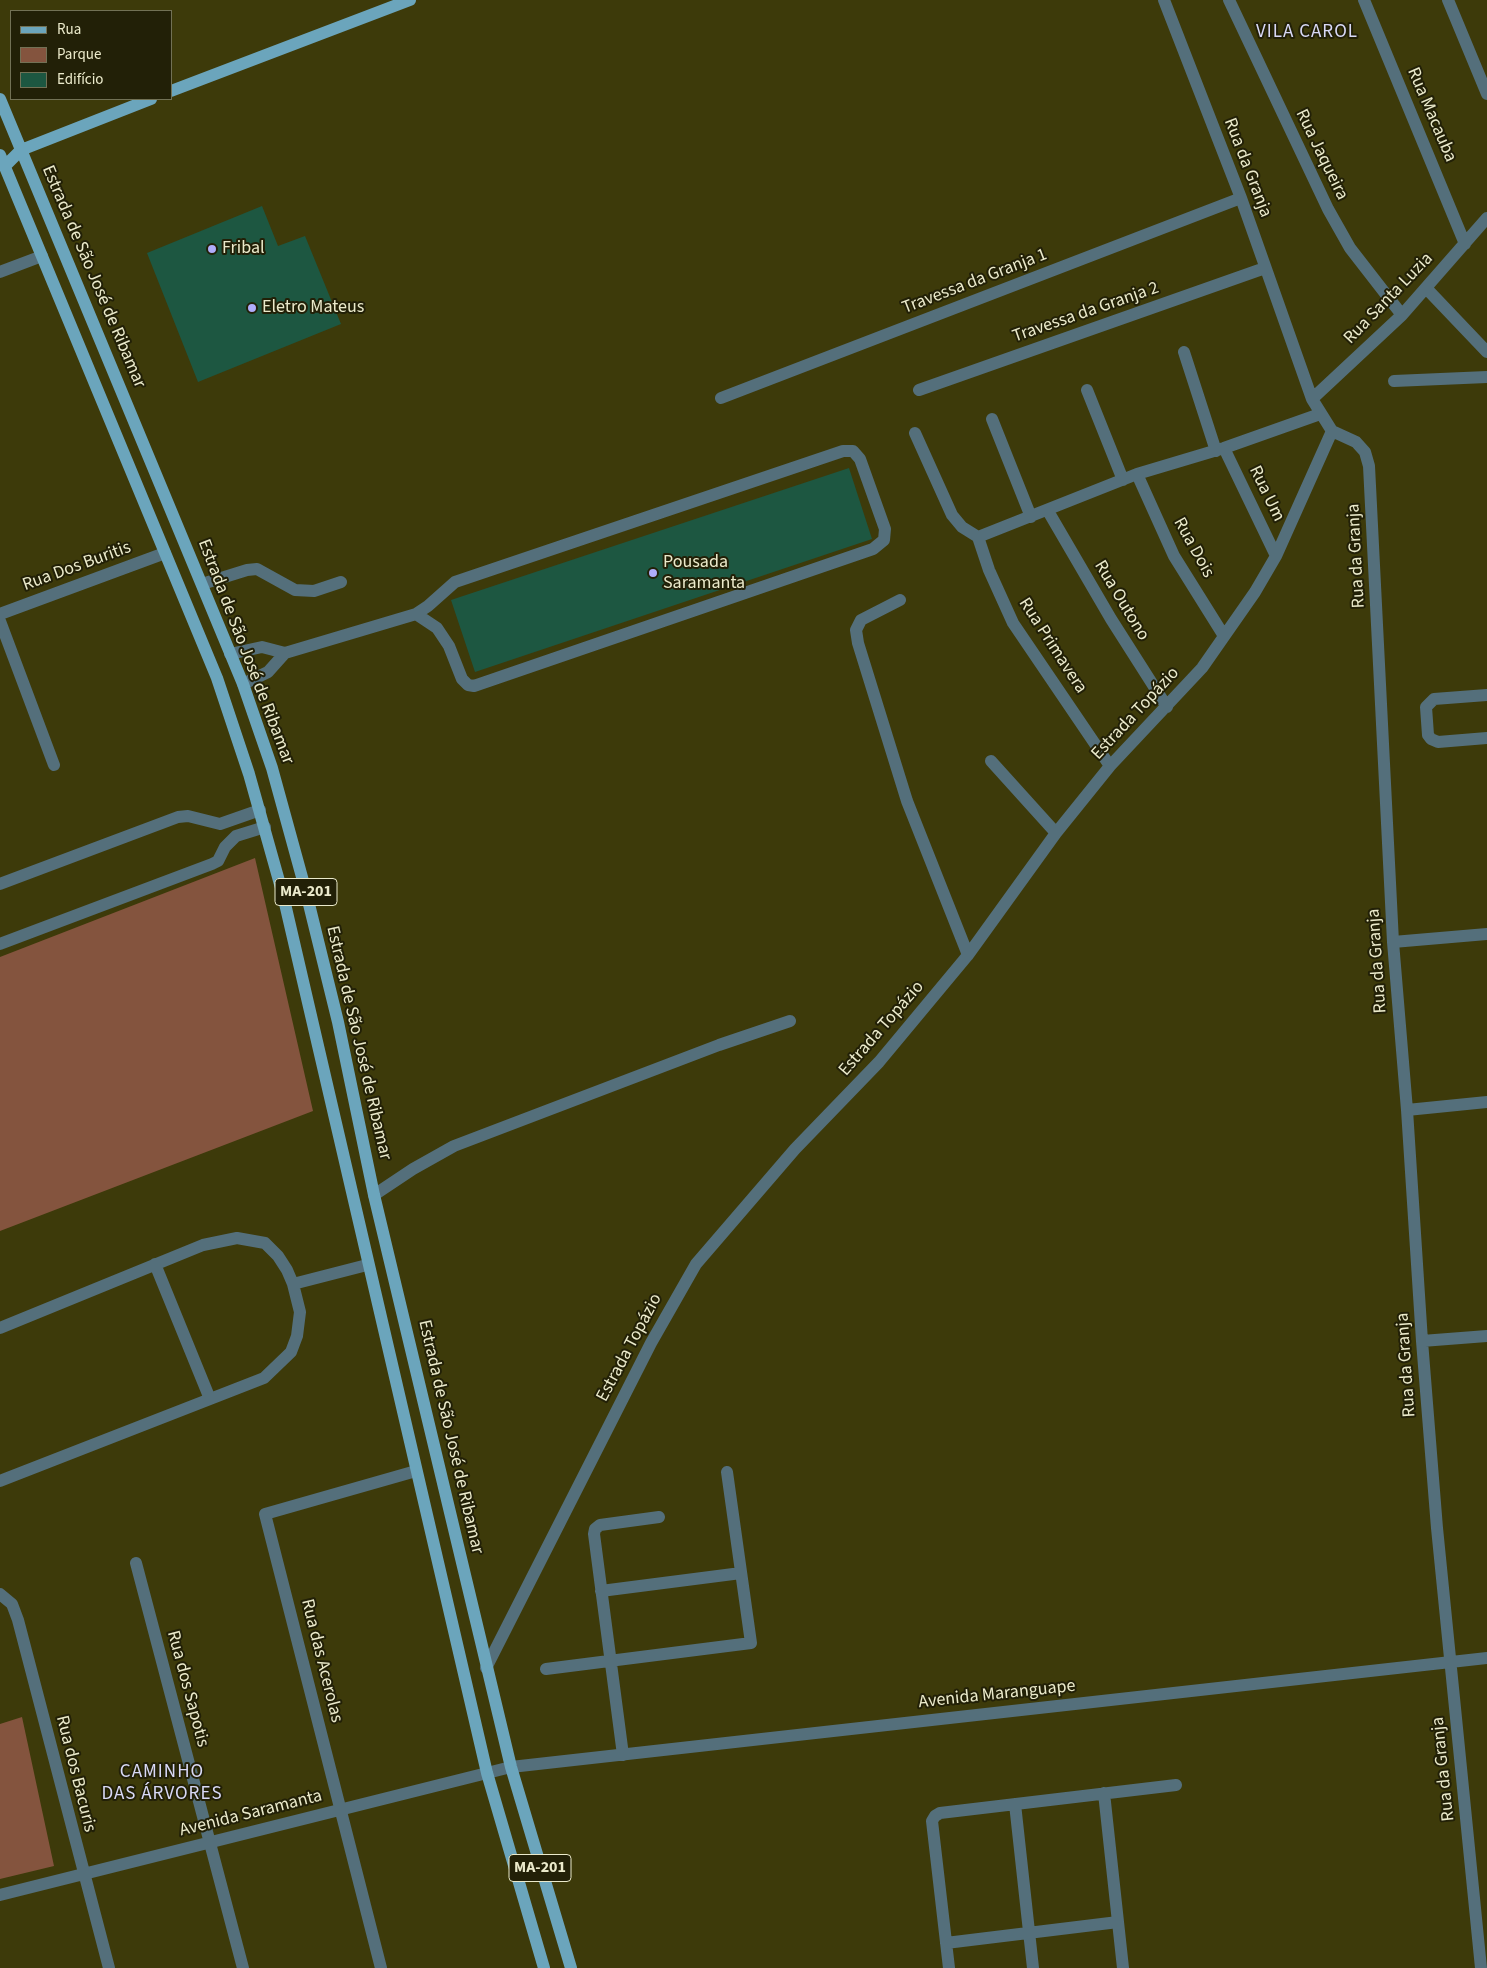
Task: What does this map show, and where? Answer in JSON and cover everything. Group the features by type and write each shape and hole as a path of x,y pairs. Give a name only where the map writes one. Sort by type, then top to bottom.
{"main road":[{"path":"172,91 410,0"},
{"name":"Estrada de São José de Ribamar","path":"0,99 243,684 272,768 305,888 338,1022 374,1195 486,1668 511,1767 571,1968"},
{"path":"2,161 21,150 147,100"},
{"name":"Estrada de São José de Ribamar","path":"2,161 217,678 260,810 315,1028 367,1265 487,1773 544,1968"}],"street":[{"name":"Rua da Granja","path":"1164,0 1241,198 1312,400 1332,431 1356,442 1365,452 1369,466 1393,942 1407,1110 1422,1341 1481,1968"},
{"name":"Rua Jaqueira","path":"1229,0 1328,209 1350,248 1402,315"},
{"name":"Rua Macauba","path":"1364,0 1465,244"},
{"path":"1448,0 1487,94"},
{"name":"Travessa da Granja 1","path":"721,398 1241,198"},
{"name":"Rua Santa Luzia","path":"1312,400 1402,315 1487,218"},
{"path":"0,272 42,256"},
{"name":"Travessa da Granja 2","path":"919,390 1265,268"},
{"path":"1426,288 1487,352"},
{"name":"Rua Um","path":"1184,352 1220,449 1276,556"},
{"path":"1394,381 1487,377"},
{"path":"1088,390 1123,480"},
{"path":"915,433 952,515 962,527 978,537 1048,511 1137,474 1220,449 1320,414"},
{"path":"992,419 1031,517"},
{"name":"Estrada Topázio","path":"486,1668 647,1352 696,1264 795,1149 879,1062 968,955 1056,833 1110,766 1202,668 1255,592 1276,556 1332,431"},
{"path":"230,654 262,647 285,653 416,614 455,582 843,451 854,451 860,459 885,529 884,540 873,549 474,686 468,685 462,679 449,646 437,628 416,614"},
{"name":"Rua Dois","path":"1137,474 1174,556 1224,636"},
{"name":"Rua Outono","path":"1048,511 1111,619 1167,707"},
{"name":"Rua Primavera","path":"978,537 989,570 1013,623 1110,766"},
{"name":"Rua Dos Buritis","path":"0,614 165,553"},
{"path":"202,584 247,570 257,569 296,590 314,591 341,582"},
{"path":"900,600 861,620 856,630 858,642 907,801 968,955"},
{"path":"0,621 54,765"},
{"path":"243,684 268,672 285,653"},
{"path":"1487,695 1434,699 1426,707 1428,735 1431,739 1438,742 1487,738"},
{"path":"991,761 1056,833"},
{"path":"0,884 178,817 188,816 220,824 260,810"},
{"path":"0,944 212,864 218,861 225,847 236,836 265,827"},
{"path":"1393,942 1487,934"},
{"path":"374,1195 413,1169 454,1146 719,1044 790,1022"},
{"path":"1407,1110 1487,1102"},
{"path":"0,1328 155,1264 222,1240 253,1239 265,1243 278,1256 293,1284 300,1312 297,1336 291,1352 264,1378 0,1482"},
{"path":"155,1264 210,1399"},
{"path":"293,1284 367,1265"},
{"path":"1422,1341 1487,1336"},
{"name":"Rua das Acerolas","path":"382,1968 266,1514 416,1471"},
{"path":"546,1669 751,1643 727,1472"},
{"path":"623,1755 594,1534 595,1528 600,1525 658,1517"},
{"name":"Rua dos Sapotis","path":"136,1563 243,1968"},
{"path":"601,1591 741,1573"},
{"name":"Rua dos Bacuris","path":"0,1594 12,1604 18,1620 83,1875 109,1968"},
{"name":"Avenida Maranguape","path":"511,1767 1487,1658"},
{"name":"Avenida Saramanta","path":"0,1896 511,1767"},
{"path":"949,1968 932,1821 935,1816 940,1813 1176,1785"},
{"path":"1104,1794 1123,1968"},
{"path":"1015,1804 1033,1968"},
{"path":"946,1943 1118,1922"}],"green space":[{"path":"255,858 313,1111 0,1231 0,957"},
{"path":"22,1717 54,1866 0,1879 0,1724"}],"building":[{"name":"Eletro Mateus","path":"262,206 278,246 305,236 341,324 198,382 147,253"},
{"name":"Pousada Saramanta","path":"849,468 872,539 475,672 451,600"}],"place":[{"name":"Fribal","path":"212,249"},
{"name":"Eletro Mateus","path":"252,308"},
{"name":"Pousada Saramanta","path":"653,573"}],"district":[{"name":"VILA CAROL","path":"1307,33"},
{"name":"CAMINHO DAS ÁRVORES","path":"162,1784"}]}
